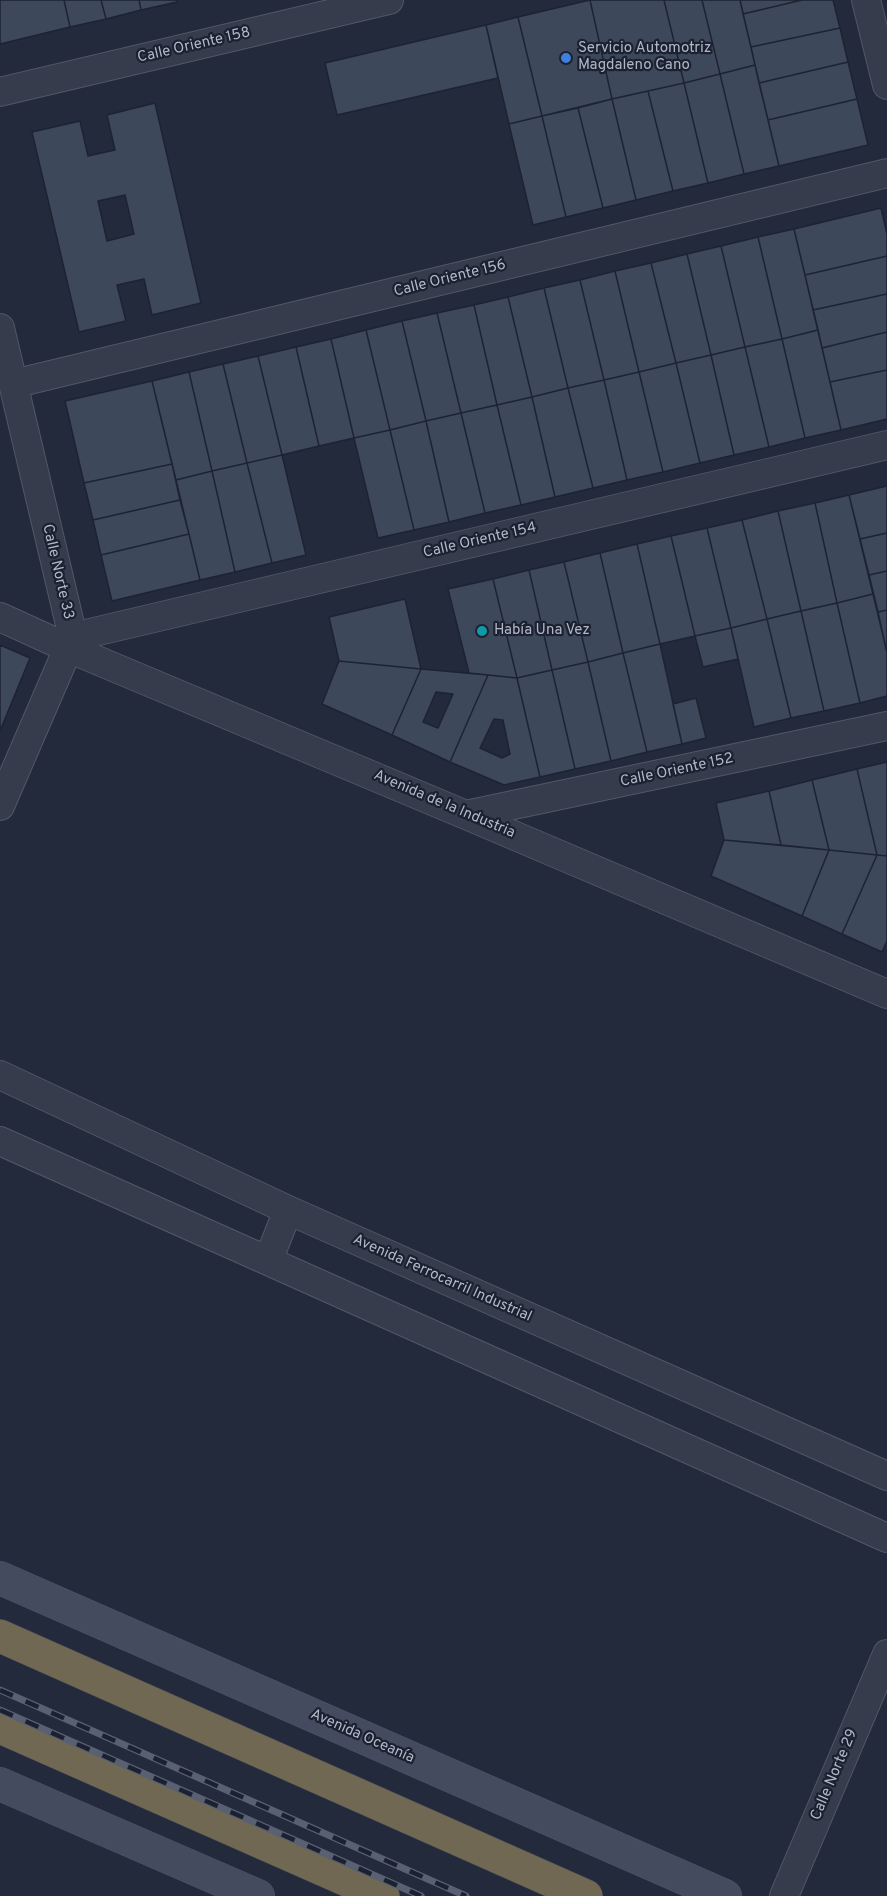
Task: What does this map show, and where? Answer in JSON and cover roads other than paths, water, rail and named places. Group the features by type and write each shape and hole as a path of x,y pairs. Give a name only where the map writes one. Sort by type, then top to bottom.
{"highway":[{"path":"0,1636 585,1896"},
{"path":"0,1727 383,1896"}],"main road":[{"name":"Avenida Oceanía","path":"0,1578 724,1896"},
{"path":"0,1784 258,1896"}],"street":[{"name":"Calle Oriente 158","path":"0,92 388,0"},
{"path":"867,0 887,85"},
{"name":"Calle Oriente 156","path":"13,384 887,173"},
{"name":"Calle Norte 33","path":"0,328 70,642"},
{"name":"Calle Oriente 154","path":"70,642 887,445"},
{"name":"Avenida de la Industria","path":"0,617 70,642 887,994"},
{"path":"0,806 70,642"},
{"name":"Calle Oriente 152","path":"466,814 887,726"},
{"name":"Avenida Ferrocarril Industrial","path":"0,1075 288,1210 887,1476"},
{"path":"0,1141 887,1538"},
{"path":"268,1261 288,1210"},
{"name":"Calle Norte 29","path":"784,1896 887,1654"}],"railway":[{"path":"0,1690 466,1896"},
{"path":"0,1710 421,1896"}],"place":[{"name":"Servicio Automotriz Magdaleno Cano","path":"566,58"},
{"name":"Había Una Vez","path":"482,631"}]}
